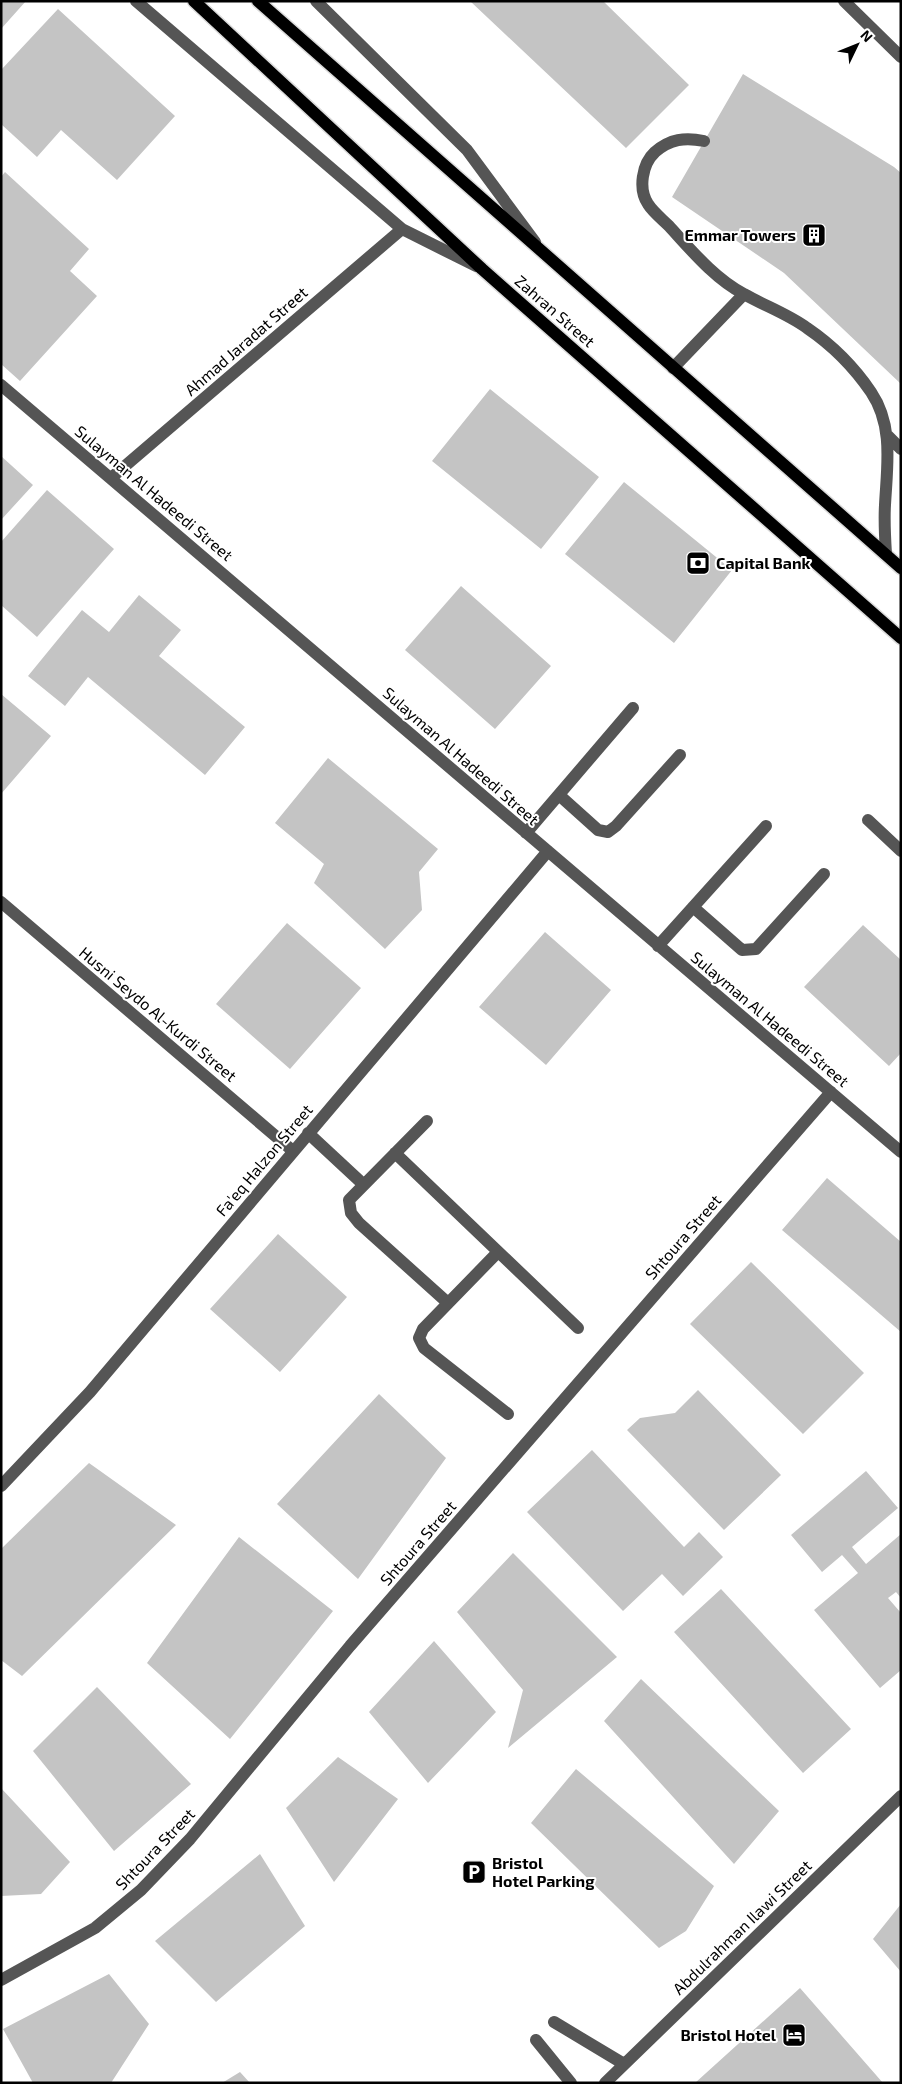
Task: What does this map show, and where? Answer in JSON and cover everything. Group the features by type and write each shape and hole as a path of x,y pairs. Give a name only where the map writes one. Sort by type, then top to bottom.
{"main road":[{"name":"Zahran Street","path":"194,1 482,269 901,638"},
{"path":"258,1 901,568"}],"street":[{"path":"136,1 402,229 482,269"},
{"path":"316,1 467,150 544,254"},
{"path":"844,1 901,57"},
{"path":"704,141 690,138 676,140 662,146 652,155 645,168 643,192 647,204 698,257 744,294 759,300 806,327 831,346 853,368 872,393 884,417 888,436 885,508 886,554"},
{"name":"Ahmad Jaradat Street","path":"111,478 402,229"},
{"path":"673,368 744,294"},
{"name":"Sulayman Al Hadeedi Street","path":"1,385 901,1152"},
{"path":"888,436 901,448"},
{"path":"526,833 633,708"},
{"path":"559,795 598,830 608,832 616,826 680,755"},
{"path":"868,820 901,851"},
{"path":"658,946 766,826"},
{"name":"Fa'eq Halzon Street","path":"1,1486 90,1392 548,851"},
{"path":"693,908 742,950 752,951 756,949 824,874"},
{"name":"Husni Seydo Al-Kurdi Street","path":"2,903 293,1151"},
{"name":"Shtoura Street","path":"1,1980 95,1928 140,1890 190,1839 350,1646 831,1092"},
{"path":"427,1121 349,1200 351,1213 359,1223 448,1304"},
{"path":"308,1133 364,1185"},
{"path":"395,1153 578,1328"},
{"path":"498,1252 421,1333 421,1344 508,1414"},
{"name":"Abdulrahman Ilawi Street","path":"605,2083 901,1796"},
{"path":"554,2022 624,2064"},
{"path":"536,2040 571,2083"}],"building":[{"path":"1,1 26,1 1,29"},
{"path":"470,1 603,1 689,85 626,148"},
{"path":"58,9 175,116 117,180 61,130 37,157 1,124 1,70"},
{"name":"Emmar Towers","path":"743,74 901,173 901,384 784,273 672,197"},
{"path":"5,172 89,249 70,271 97,296 20,381 1,364 1,177"},
{"path":"490,389 599,477 541,549 432,461"},
{"path":"1,456 33,485 1,520"},
{"path":"624,482 732,570 674,643 565,554"},
{"path":"47,490 114,549 37,637 1,605 1,542"},
{"path":"461,586 551,666 495,729 405,650"},
{"path":"139,595 181,630 159,656 245,727 205,775 88,677 65,706 28,676 82,610 109,632"},
{"path":"1,694 51,736 1,794"},
{"path":"328,758 438,849 419,872 422,910 385,949 314,883 324,864 275,823"},
{"path":"287,923 361,988 290,1069 216,1004"},
{"path":"863,925 901,960 901,1053 889,1066 804,987"},
{"path":"545,932 611,990 546,1065 479,1007"},
{"path":"827,1178 901,1242 901,1332 782,1230"},
{"path":"278,1234 347,1297 280,1372 210,1309"},
{"path":"751,1262 864,1373 803,1434 690,1324"},
{"path":"698,1390 781,1475 724,1530 627,1430 640,1418 675,1413"},
{"path":"379,1394 446,1458 358,1579 277,1504"},
{"path":"592,1450 684,1547 699,1532 723,1557 683,1596 662,1574 623,1611 527,1512"},
{"path":"89,1463 176,1525 22,1676 1,1660 1,1549"},
{"path":"866,1471 898,1508 852,1547 866,1564 901,1534 901,1598 896,1592 888,1598 901,1613 901,1670 880,1688 814,1610 858,1573 842,1555 822,1572 791,1535"},
{"path":"239,1537 333,1611 230,1739 147,1663"},
{"path":"513,1553 617,1657 508,1748 523,1690 457,1612"},
{"path":"721,1589 851,1729 803,1773 674,1632"},
{"path":"434,1641 496,1712 428,1783 369,1712"},
{"path":"641,1679 779,1811 734,1864 604,1721"},
{"path":"97,1687 191,1784 114,1851 33,1751"},
{"path":"338,1757 398,1799 334,1882 286,1808"},
{"path":"576,1769 714,1886 686,1931 659,1948 531,1823"},
{"path":"1,1788 70,1862 41,1894 1,1896"},
{"path":"260,1854 305,1926 216,2002 155,1941"},
{"path":"901,1904 901,1972 873,1939"},
{"path":"109,1974 149,2024 111,2083 33,2083 3,2029"},
{"name":"Bristol Hotel","path":"800,1988 883,2083 695,2083"},
{"path":"240,2072 250,2083 222,2083"}],"place":[{"name":"Emmar Towers","path":"814,235"},
{"name":"Capital Bank","path":"698,563"},
{"name":"Bristol Hotel Parking","path":"474,1872"},
{"name":"Bristol Hotel","path":"794,2035"}]}
